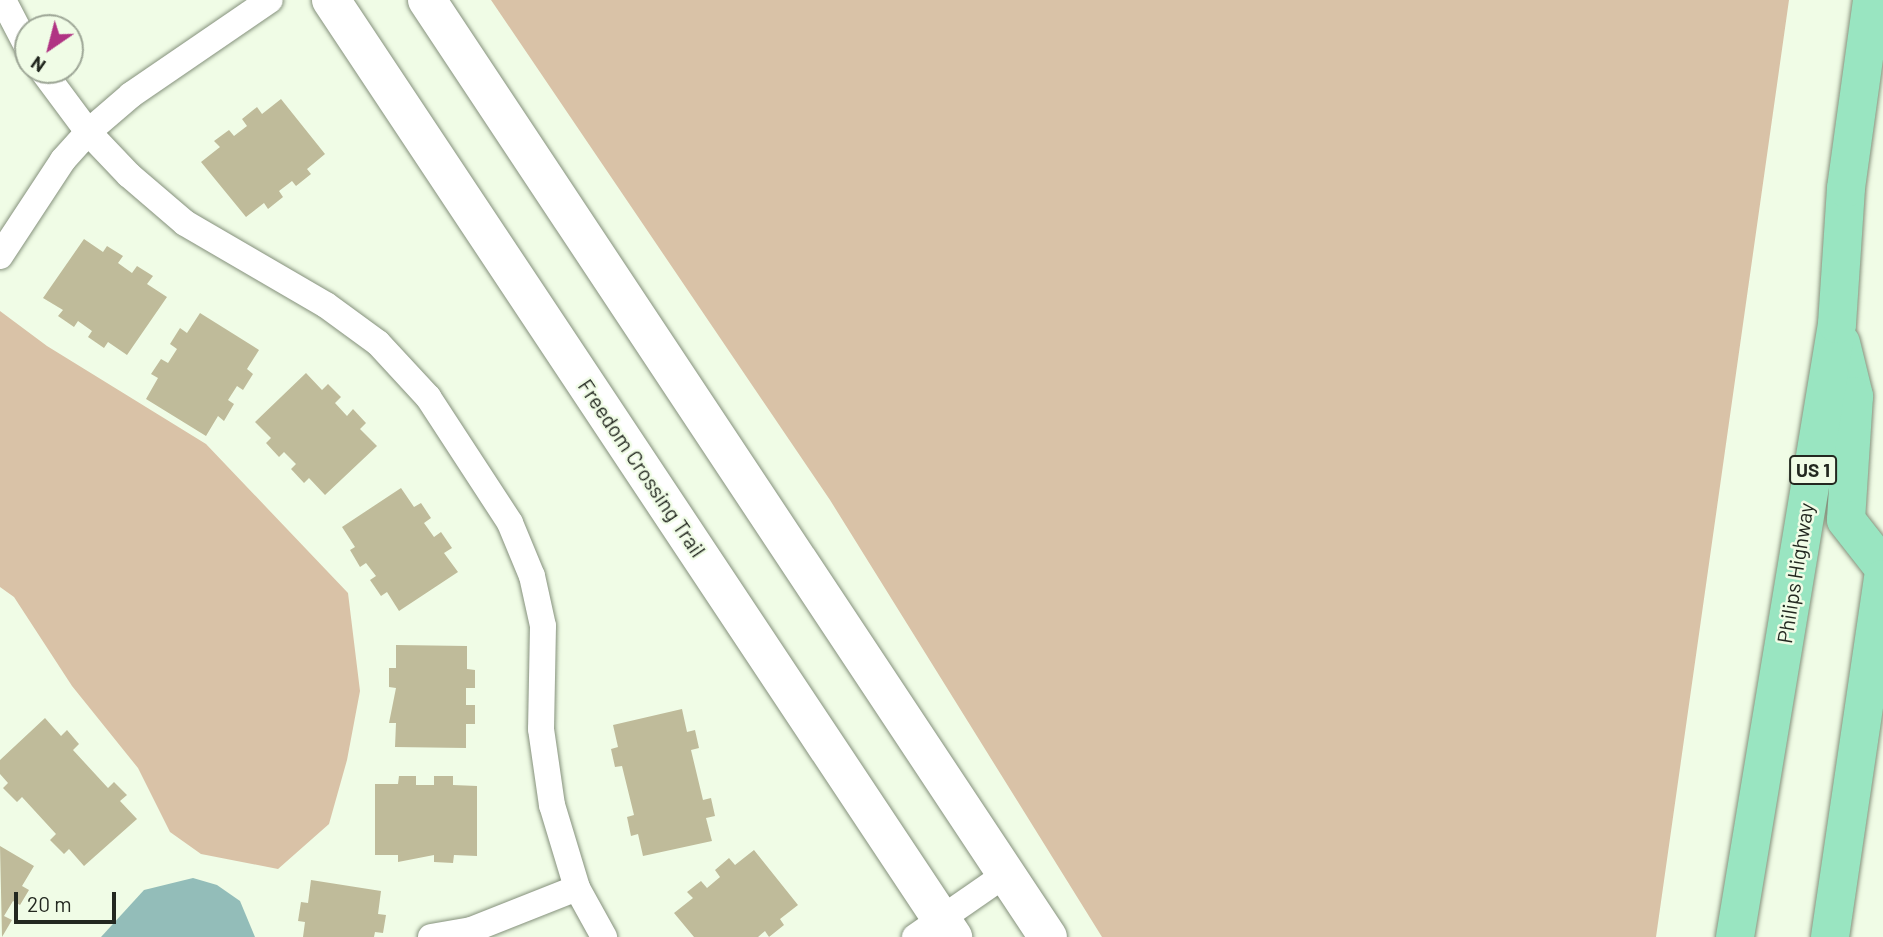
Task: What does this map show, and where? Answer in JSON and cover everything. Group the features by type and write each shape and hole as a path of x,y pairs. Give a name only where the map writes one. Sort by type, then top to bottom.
{"main road":[{"name":"Philips Highway","path":"1735,937 1837,324 1846,188 1872,0"},
{"path":"1837,324 1854,396 1846,520 1883,567"},
{"path":"1830,937 1883,579"}],"street":[{"path":"3,0 14,21"},
{"path":"0,256 62,160 88,132 131,95 270,0"},
{"name":"Freedom Crossing Trail","path":"331,0 937,931"},
{"path":"427,0 1048,937"},
{"path":"52,84 88,132 129,175 185,223 326,305 378,343 428,397 510,523 532,576 544,626 543,742 552,805 577,888 604,937"},
{"path":"937,931 1006,874"},
{"path":"431,937 471,930 577,888"}],"shaded area":[{"path":"491,0 1789,0 1656,937 1102,937 830,500"},
{"path":"0,311 47,346 206,444 348,593 360,691 347,760 329,824 278,869 201,854 170,832 138,768 72,686 14,597 0,587"}],"water":[{"path":"193,878 217,885 240,901 255,937 101,937 144,890"}],"building":[{"path":"281,99 325,154 307,169 311,174 296,186 292,181 279,191 283,197 268,209 264,203 246,217 201,162 220,147 214,141 229,130 234,136 247,126 242,119 257,107 262,114"},
{"path":"84,239 103,252 107,246 123,256 118,263 132,273 137,266 153,276 147,284 167,297 127,355 108,342 104,348 88,337 92,331 78,321 74,327 58,316 63,310 43,298"},
{"path":"200,313 259,350 247,369 253,374 243,390 237,386 228,400 234,404 224,421 218,416 206,436 146,399 158,378 151,374 161,359 168,363 177,349 170,344 180,328 187,333"},
{"path":"306,373 322,390 328,384 341,397 335,403 347,416 353,409 366,423 360,429 377,446 325,495 309,478 304,483 291,469 296,464 284,452 279,457 266,443 271,438 255,422"},
{"path":"401,488 414,507 421,503 431,518 424,523 434,537 441,532 452,548 444,553 458,572 399,611 387,592 381,596 370,580 376,576 366,563 360,567 350,550 355,547 342,527"},
{"path":"396,645 467,646 467,669 475,670 475,688 466,688 466,705 475,705 475,724 466,724 466,748 395,747 396,723 389,723 396,688 389,687 389,668 396,668"},
{"path":"682,709 687,732 695,730 699,748 691,750 703,800 711,798 715,816 706,818 712,841 643,856 638,834 631,836 627,817 634,815 622,766 615,767 611,749 618,747 613,725"},
{"path":"45,718 61,736 67,730 79,744 73,750 108,788 114,782 127,795 120,801 137,819 84,866 69,849 64,854 50,840 56,834 22,797 17,802 3,788 8,783 0,774 0,760"},
{"path":"399,776 416,776 416,785 434,785 434,776 453,776 453,785 477,786 477,856 454,855 453,863 434,862 434,855 398,862 398,855 375,855 375,784 398,784"},
{"path":"0,846 34,866 22,886 29,890 20,905 13,901 4,916 12,920 2,937"},
{"path":"754,850 798,905 780,919 784,925 769,937 765,931 758,937 694,937 674,913 693,898 687,892 701,881 707,888 720,877 715,870 729,858 735,865"},
{"path":"311,880 381,891 378,914 386,915 383,933 375,932 374,937 303,937 305,922 298,921 301,902 308,903"}]}
